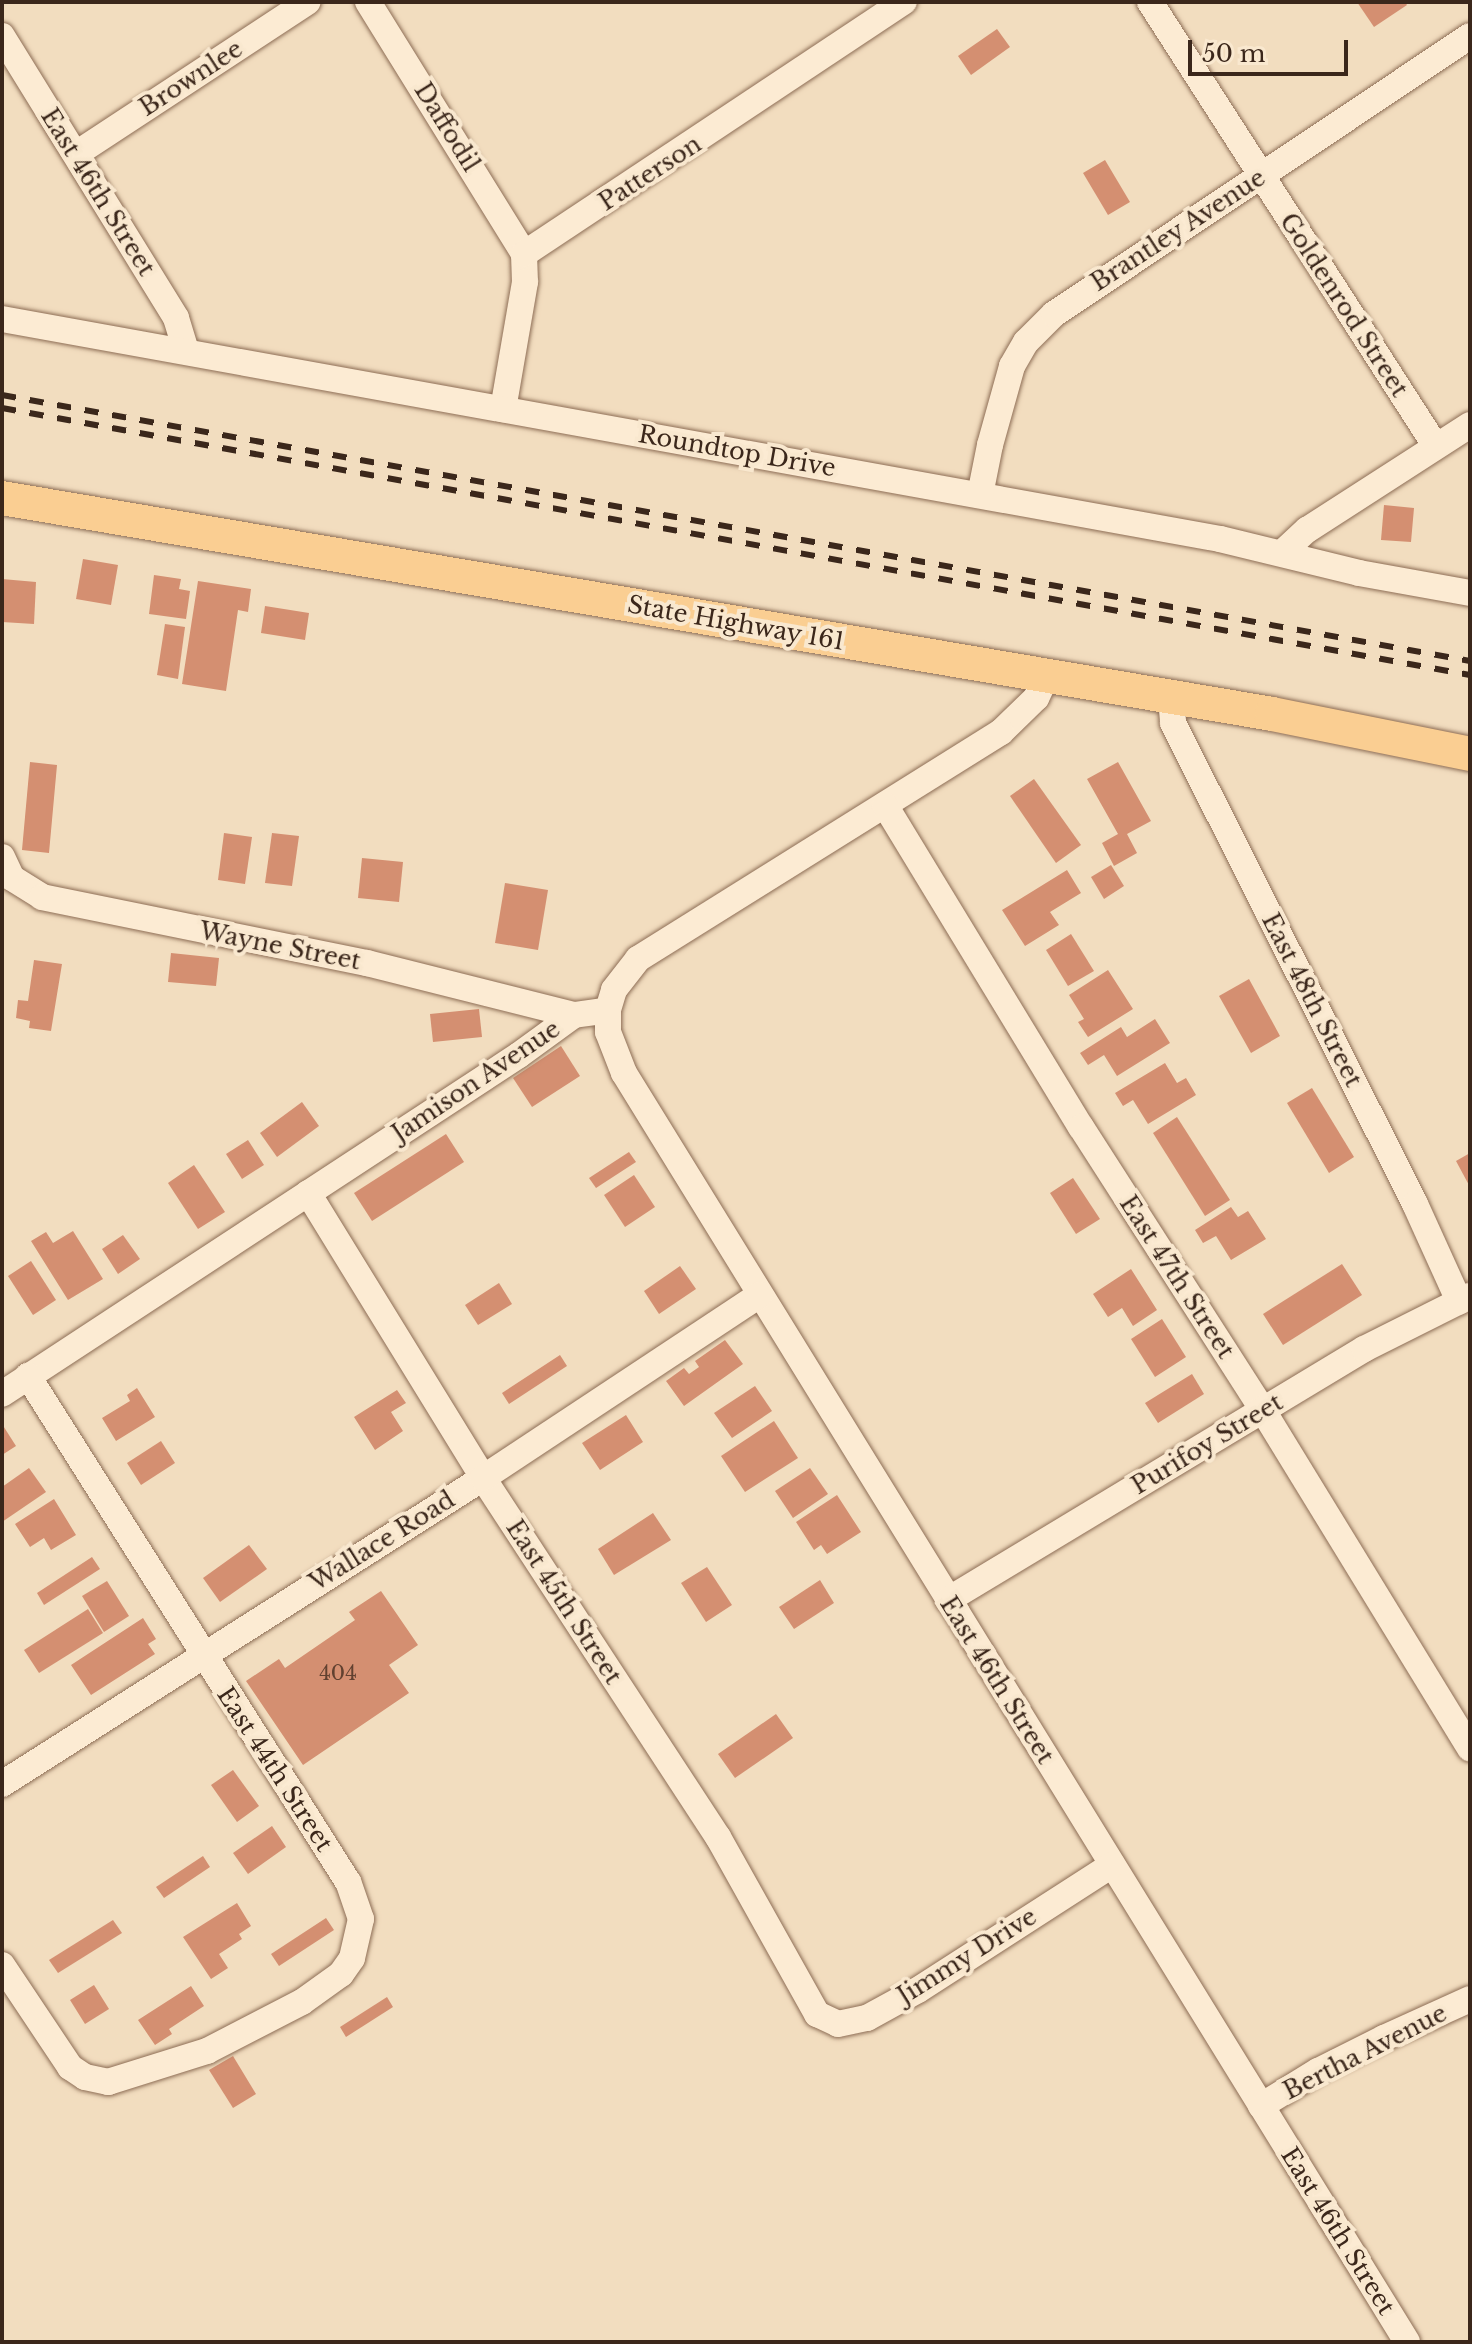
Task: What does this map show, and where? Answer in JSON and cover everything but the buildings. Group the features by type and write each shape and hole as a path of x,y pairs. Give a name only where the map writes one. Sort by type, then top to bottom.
{"main road":[{"name":"State Highway 161","path":"2,498 1171,698 1470,754"}],"street":[{"name":"Brownlee","path":"76,154 307,2"},
{"name":"Daffodil","path":"368,2 524,254"},
{"name":"Patterson","path":"524,254 904,2"},
{"name":"Goldenrod Street","path":"1150,2 1435,445"},
{"name":"East 46th Street","path":"2,36 176,318 186,351"},
{"name":"Brantley Avenue","path":"980,495 1005,388 1026,342 1054,314 1470,36"},
{"path":"503,409 525,282 524,254"},
{"name":"Roundtop Drive","path":"2,319 980,495 1283,552 1359,573 1470,593"},
{"path":"1283,552 1307,530 1470,425"},
{"path":"608,1010 614,990 638,959 1001,732 1036,698 1046,677"},
{"name":"East 48th Street","path":"1171,698 1173,723 1464,1299"},
{"name":"East 47th Street","path":"885,805 1081,1127 1262,1409 1470,1748"},
{"name":"Wayne Street","path":"2,857 12,878 42,897 367,963 574,1015"},
{"name":"East 46th Street","path":"608,1010 608,1032 618,1064 1407,2342"},
{"name":"Jamison Avenue","path":"2,1394 574,1015 608,1010"},
{"name":"East 45th Street","path":"308,1193 483,1478 718,1837 817,2014"},
{"name":"Wallace Road","path":"2,1784 483,1478 760,1295"},
{"name":"Purifoy Street","path":"948,1600 1364,1349 1464,1299"},
{"name":"East 44th Street","path":"2,1965 70,2067 96,2081 108,2082 207,2051 302,2002 341,1974 359,1939 357,1900 348,1882 202,1656 28,1376"},
{"name":"Jimmy Drive","path":"817,2014 838,2024 867,2018 918,1990 1112,1865"},
{"name":"Bertha Avenue","path":"1261,2106 1318,2071 1470,1999"}],"railway":[{"path":"2,395 1470,661"},
{"path":"2,408 1470,675"}]}
